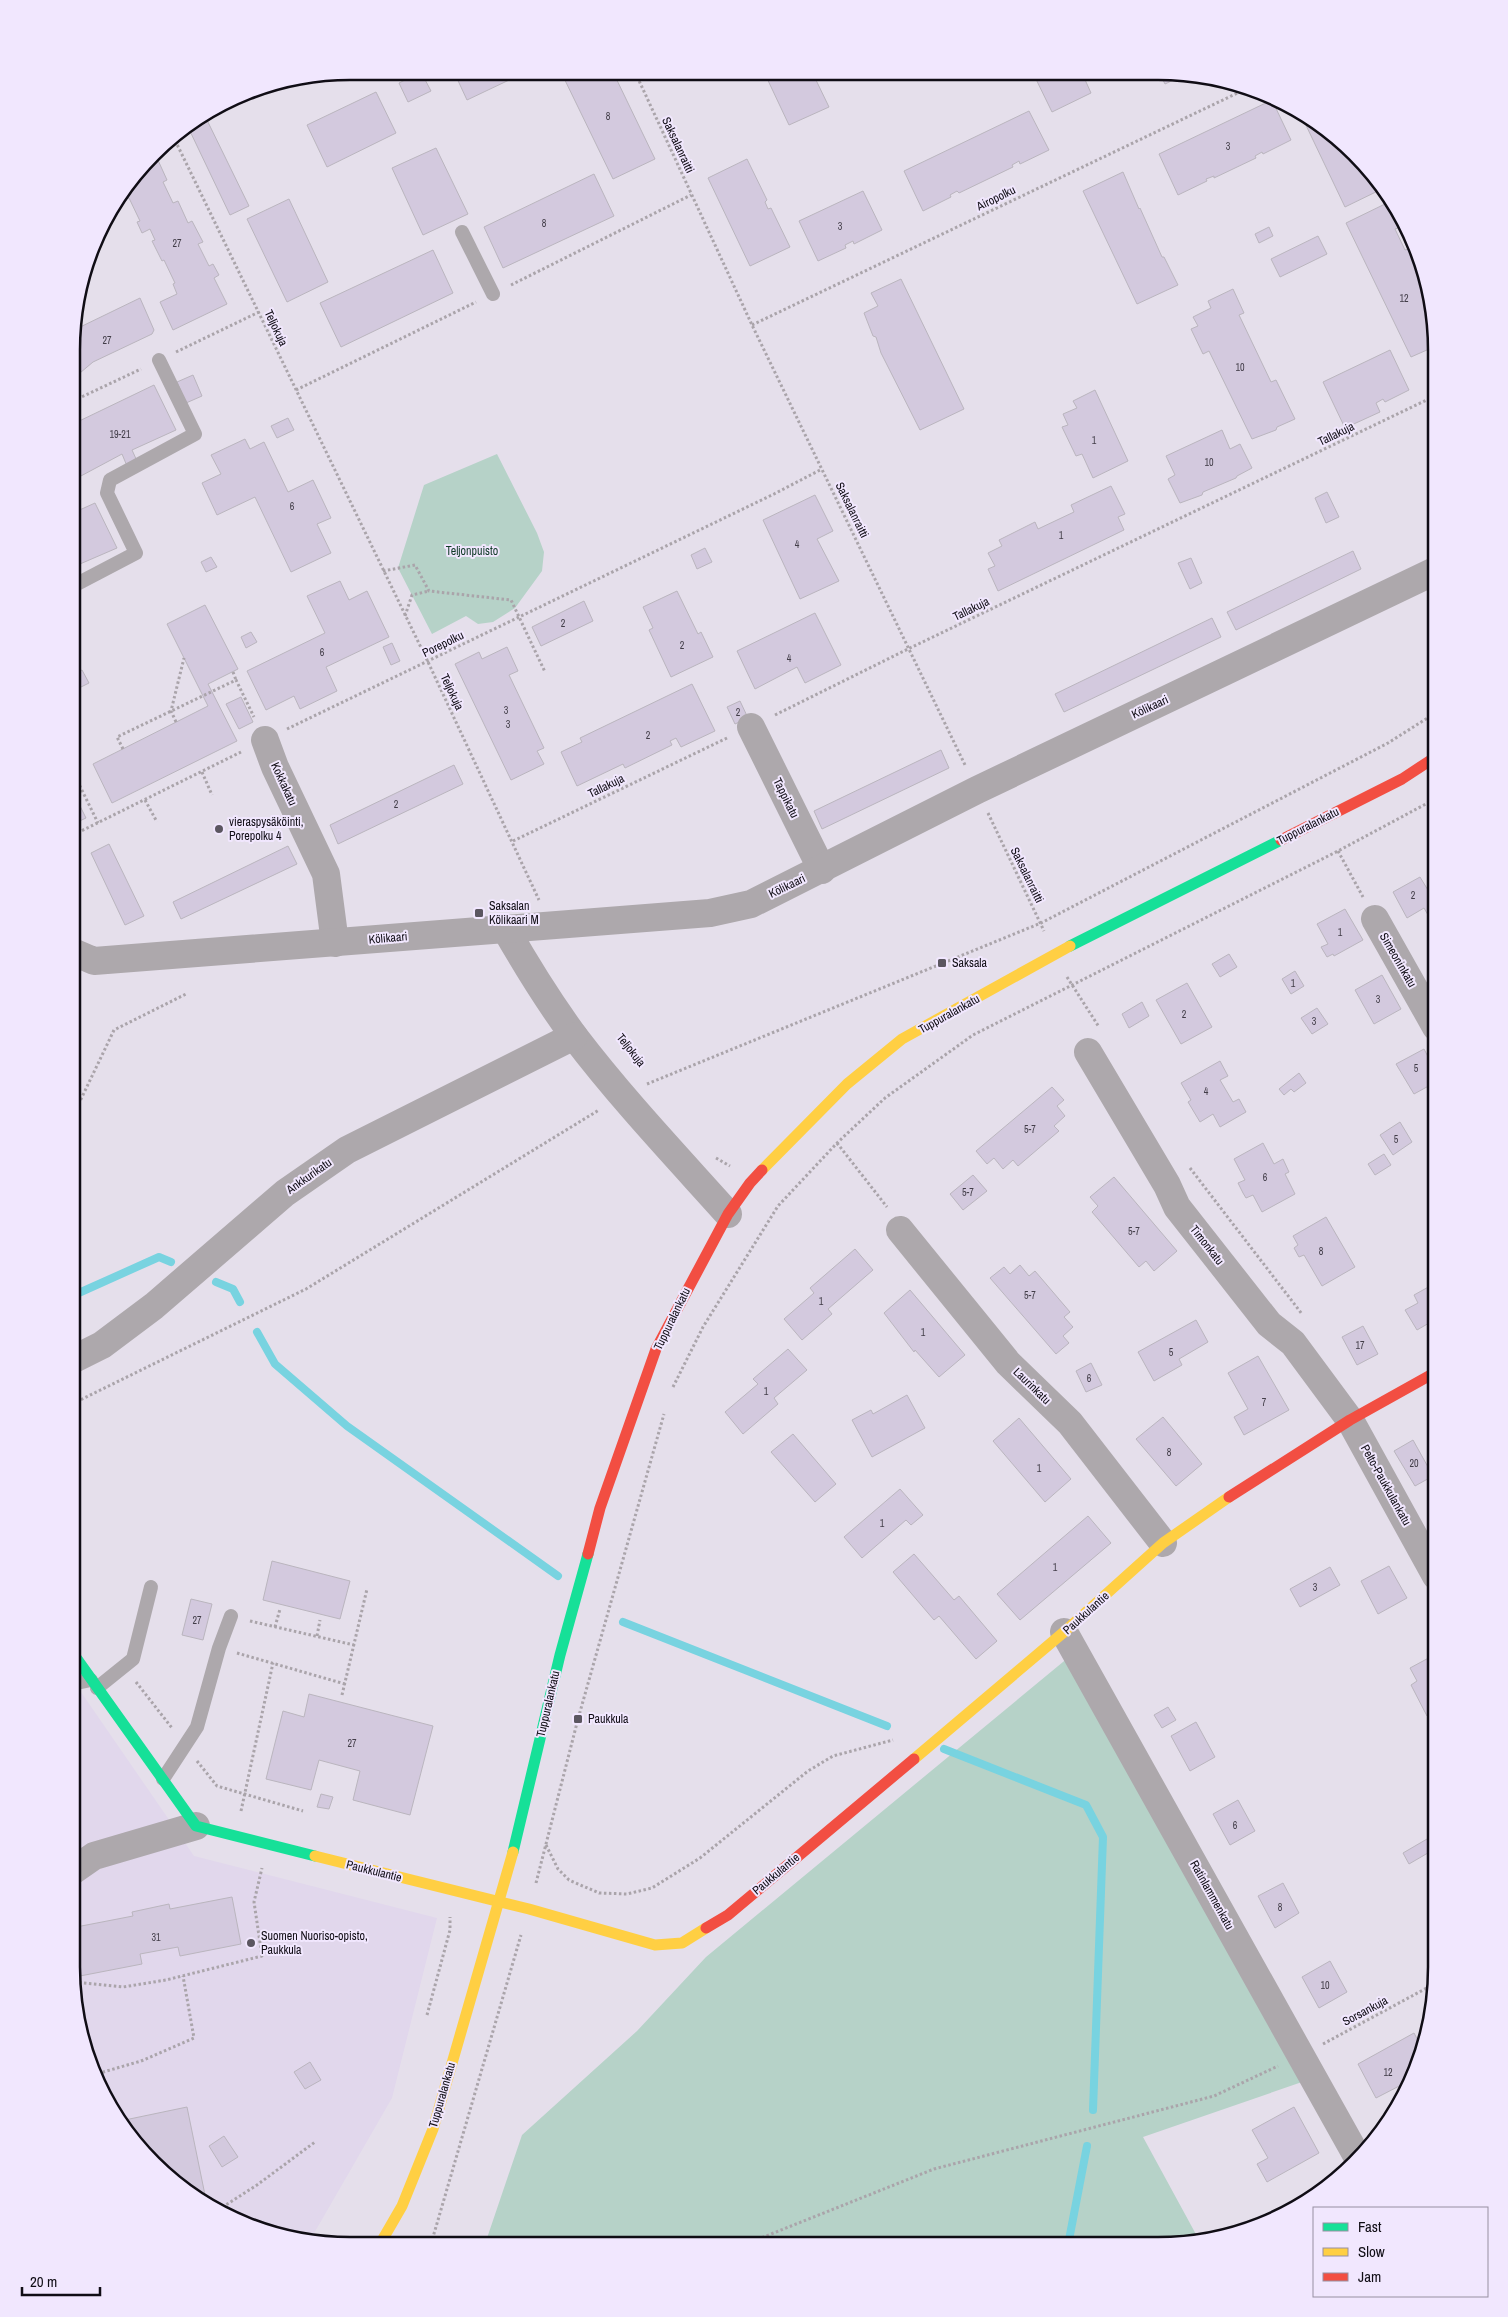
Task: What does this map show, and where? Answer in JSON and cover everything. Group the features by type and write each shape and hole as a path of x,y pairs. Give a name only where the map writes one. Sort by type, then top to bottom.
{"street":[{"name":"Kölikaari","path":"80,955 94,961 335,943 710,913 751,904 822,870 977,790 1428,574"},
{"name":"Tappikatu","path":"751,727 822,870"},
{"name":"Kokkakatu","path":"265,740 275,767 326,874 335,943"},
{"name":"Tuppuralankatu","path":"384,2237 402,2206 433,2129 517,1836 560,1655 600,1508 656,1349 691,1280 728,1214 750,1184 848,1084 902,1039 1056,954 1402,778 1428,762"},
{"name":"Simeoninkatu","path":"1375,920 1428,1013"},
{"path":"504,928 523,961 574,1036 632,1086 728,1214"},
{"name":"Ankkurikatu","path":"80,1356 102,1345 154,1306 285,1193 347,1150 574,1036"},
{"name":"Timonkatu","path":"1096,1042 1177,1207 1269,1324 1293,1343 1350,1420"},
{"name":"Laurinkatu","path":"900,1230 1008,1363 1070,1423 1163,1544"},
{"name":"Paukkulantie","path":"196,1826 528,1909 655,1945 682,1943 728,1915 1064,1632 1163,1544 1256,1479 1350,1420 1428,1376"},
{"name":"Pelto-Paukkulankatu","path":"1350,1420 1428,1561"},
{"name":"Ratinlammenkatu","path":"1064,1632 1303,2055 1355,2152"},
{"path":"80,1664 196,1826 94,1856 80,1866"}],"lane":[{"path":"462,232 493,294"},
{"path":"80,582 136,553 107,493 110,480 195,434 159,360"},
{"path":"80,1684 94,1684 133,1659 151,1587"},
{"path":"163,1779 197,1727 230,1616"}],"path":[{"name":"Saksalanraitti","path":"639,80 752,325 910,648 1071,985 1096,1042"},
{"name":"Airopolku","path":"752,325 1239,92"},
{"name":"Teljokuja","path":"177,143 513,841 542,906 546,925"},
{"name":"Tallakuja","path":"513,841 1428,399"},
{"name":"Porepolku","path":"80,832 265,740 822,470"},
{"path":"383,571 415,565 428,590"},
{"path":"406,616 412,595 428,590 511,600 545,672"},
{"path":"176,722 171,711 184,658"},
{"path":"233,672 265,740"},
{"path":"123,749 117,737 236,680"},
{"path":"80,1400 306,1289 632,1086 648,1084 1041,923 1388,743 1428,718"},
{"path":"202,772 212,795"},
{"path":"80,786 98,823"},
{"path":"145,800 157,822"},
{"path":"669,1396 703,1327 778,1206 837,1143 885,1098 973,1035 1338,851 1428,803"},
{"path":"1338,851 1375,920"},
{"path":"80,1101 114,1030 186,994"},
{"name":"Teljokuja","path":"632,1086 648,1084 654,1091"},
{"path":"837,1143 884,1199 900,1230"},
{"path":"710,1155 730,1166 778,1206"},
{"path":"1186,1164 1303,1316"},
{"path":"433,2237 546,1845 578,1719 666,1405"},
{"path":"342,1695 367,1589"},
{"path":"275,1626 280,1610"},
{"path":"230,1616 354,1645"},
{"path":"317,1636 320,1620"},
{"path":"219,1648 345,1684"},
{"path":"239,1818 273,1663"},
{"path":"546,1845 558,1869 569,1880 599,1893 627,1894 652,1888 700,1858 808,1771 833,1756 871,1744 897,1740"},
{"path":"81,1983 123,1987 184,1976 262,1956 254,1902 263,1862 274,1846"},
{"path":"427,2015 450,1930 450,1912 456,1892"},
{"path":"102,2072 141,2061 194,2038 184,1976"},
{"name":"Sorsankuja","path":"763,2237 934,2168 1214,2096 1303,2055 1427,1988"},
{"path":"224,2206 315,2142"}],"shaded area":[{"name":"Suomen Nuoriso-opisto, Paukkula","path":"80,1691 194,1856 437,1918 392,2098 313,2235 263,2223 215,2201 172,2170 136,2132 116,2102 101,2071 89,2037 82,2003 80,1967"}],"green space":[{"name":"Teljonpuisto","path":"497,454 537,533 544,552 542,571 515,608 493,622 478,624 466,616 432,634 398,568 424,485"},
{"path":"1069,1657 1302,2082 1143,2137 1196,2235 1158,2237 487,2237 522,2135 637,2031 706,1957"}],"building":[{"path":"405,80 425,80 431,91 408,102 399,83"},
{"path":"458,80 509,80 467,100"},
{"path":"565,80 617,80 655,159 613,179"},
{"path":"768,80 816,80 829,107 789,125"},
{"path":"1036,80 1085,80 1091,93 1052,112"},
{"path":"1163,80 1172,81 1165,84"},
{"path":"376,92 396,133 327,167 307,125"},
{"path":"1266,103 1275,107 1291,140 1263,154 1262,152 1255,156 1256,158 1214,178 1214,176 1206,179 1207,181 1178,195 1159,154"},
{"path":"1029,111 1049,150 1020,164 1019,161 1012,165 1013,167 959,193 957,191 950,195 951,197 923,211 904,171"},
{"path":"207,121 249,206 230,215 190,132"},
{"path":"1305,123 1349,159 1377,192 1345,207"},
{"path":"436,148 468,214 423,235 392,168"},
{"path":"747,159 767,200 765,202 768,209 771,208 790,247 750,266 708,178"},
{"path":"158,160 167,180 163,182 173,203 178,201 188,223 192,221 203,242 198,244 209,266 213,264 219,275 214,278 227,304 173,330 160,302 177,294 173,284 175,283 152,241 155,240 150,229 142,233 137,222 140,221 129,198 126,199"},
{"path":"1123,172 1162,257 1164,257 1178,285 1137,304 1083,191"},
{"path":"594,174 614,216 503,268 484,227"},
{"path":"863,191 882,230 854,244 853,241 845,245 846,248 818,261 799,221"},
{"path":"289,199 328,282 287,302 247,219"},
{"path":"1385,204 1398,228 1395,229 1405,250 1409,250 1419,280 1426,314 1428,350 1411,357 1346,223"},
{"path":"1269,227 1273,236 1259,243 1255,234"},
{"path":"1318,236 1327,254 1280,277 1271,259"},
{"path":"433,250 453,293 341,347 320,303"},
{"path":"901,279 964,409 920,430 881,353 876,337 873,336 864,313 878,306 871,293"},
{"path":"1233,289 1244,313 1239,315 1271,382 1276,380 1295,419 1277,427 1276,430 1252,439 1209,351 1203,354 1191,329 1198,326 1193,317 1211,308 1208,301"},
{"path":"140,298 154,330 152,334 93,362 80,373 81,326"},
{"path":"1390,350 1409,390 1385,402 1383,399 1376,403 1380,412 1345,428 1323,382"},
{"path":"193,375 202,396 186,403 177,382"},
{"path":"154,385 176,430 132,450 137,461 127,466 122,454 80,476 80,421"},
{"path":"1095,390 1128,461 1093,478 1082,454 1076,456 1062,427 1068,425 1063,414 1077,408 1073,401"},
{"path":"288,418 294,430 277,438 271,426"},
{"path":"1222,430 1230,449 1240,444 1252,468 1236,478 1203,492 1202,495 1180,503 1168,479 1175,475 1166,456"},
{"path":"245,439 250,449 264,442 288,492 313,480 331,518 317,524 331,553 291,572 255,497 217,515 202,483 221,474 211,455"},
{"path":"1111,486 1125,514 1118,517 1124,530 998,591 988,569 995,566 988,553 1002,546 999,540 1035,522 1038,529 1074,512 1071,505"},
{"path":"1327,492 1339,517 1326,523 1315,498"},
{"path":"815,495 833,531 817,539 839,581 800,599 763,520"},
{"path":"95,503 117,548 80,564 80,510"},
{"path":"705,548 712,562 697,569 691,555"},
{"path":"1353,551 1361,569 1236,630 1227,612"},
{"path":"211,557 217,567 206,572 201,562"},
{"path":"1191,558 1202,583 1190,589 1178,563"},
{"path":"340,581 349,600 367,591 389,637 326,667 337,691 300,709 294,696 266,710 247,671 325,633 307,596"},
{"path":"677,591 698,634 701,632 713,657 671,677 649,630 653,628 643,607"},
{"path":"584,601 593,621 541,646 532,627"},
{"path":"205,605 238,669 208,684 237,741 112,803 93,764 208,706 167,624"},
{"path":"815,613 841,665 805,683 797,667 755,689 737,651"},
{"path":"1212,618 1221,637 1064,712 1055,694"},
{"path":"251,632 257,642 246,648 241,637"},
{"path":"392,643 400,661 391,665 383,647"},
{"path":"507,647 518,671 509,675 544,748 537,751 544,764 511,780 455,664 479,652 482,659"},
{"path":"82,670 89,683 81,687 80,685 80,671"},
{"path":"692,684 715,731 681,747 676,738 670,741 672,745 625,768 623,764 577,786 561,752 582,742 580,738"},
{"path":"241,697 253,722 239,729 226,704"},
{"path":"740,701 748,718 735,724 727,707"},
{"path":"941,750 949,768 822,829 814,811"},
{"path":"454,765 463,784 338,844 330,825"},
{"path":"80,806 86,818 80,821"},
{"path":"109,844 144,916 125,925 91,853"},
{"path":"288,846 297,864 181,919 173,902"},
{"path":"1420,877 1428,890 1428,915 1424,908 1407,918 1393,892"},
{"path":"1345,909 1363,940 1334,956 1333,954 1327,957 1321,947 1328,944 1317,924"},
{"path":"1229,954 1237,967 1220,977 1212,964"},
{"path":"1295,971 1304,986 1291,994 1282,979"},
{"path":"1382,975 1401,1009 1374,1024 1355,990"},
{"path":"1187,983 1212,1027 1181,1044 1156,1000"},
{"path":"1142,1002 1149,1016 1129,1028 1122,1014"},
{"path":"1317,1008 1328,1024 1312,1034 1301,1018"},
{"path":"1424,1049 1428,1057 1428,1086 1414,1094 1396,1064"},
{"path":"1220,1061 1228,1076 1220,1080 1233,1102 1239,1099 1246,1112 1220,1127 1213,1114 1200,1122 1188,1102 1191,1100 1181,1083"},
{"path":"1299,1073 1306,1083 1294,1092 1291,1089 1284,1095 1279,1089"},
{"path":"1052,1087 1064,1100 1057,1106 1065,1116 1054,1126 1059,1131 1018,1166 1013,1160 1003,1169 994,1158 987,1164 976,1151"},
{"path":"1400,1122 1412,1142 1393,1155 1380,1135"},
{"path":"1263,1143 1274,1164 1283,1159 1289,1172 1285,1174 1295,1194 1262,1212 1253,1195 1246,1198 1243,1193 1238,1183 1245,1180 1234,1159"},
{"path":"1384,1154 1391,1165 1375,1175 1368,1164"},
{"path":"973,1175 987,1191 963,1210 950,1194"},
{"path":"1114,1177 1177,1251 1154,1271 1146,1261 1139,1267 1092,1212 1098,1206 1090,1197"},
{"path":"1326,1217 1355,1267 1322,1286 1304,1255 1299,1257 1294,1248 1298,1245 1293,1236"},
{"path":"855,1249 873,1270 828,1309 832,1314 802,1340 784,1319 814,1293 810,1288"},
{"path":"1020,1265 1029,1276 1035,1271 1070,1312 1064,1317 1073,1327 1063,1336 1069,1343 1056,1354 990,1278 1004,1267 1010,1274"},
{"path":"1428,1287 1428,1324 1417,1330 1405,1310 1418,1303 1414,1295"},
{"path":"910,1290 965,1355 939,1377 915,1350 914,1352 884,1313"},
{"path":"1196,1320 1208,1342 1179,1359 1182,1365 1154,1381 1138,1352"},
{"path":"1363,1326 1378,1354 1357,1365 1342,1337"},
{"path":"788,1349 807,1370 774,1398 778,1404 743,1434 725,1412 758,1384 753,1379"},
{"path":"1258,1356 1289,1410 1244,1435 1234,1417 1248,1409 1228,1373"},
{"path":"1091,1363 1102,1385 1086,1392 1076,1371"},
{"path":"907,1395 925,1428 872,1457 852,1420 871,1410 873,1414"},
{"path":"1163,1417 1202,1464 1176,1486 1136,1439"},
{"path":"1019,1418 1071,1479 1045,1502 993,1441"},
{"path":"793,1434 836,1484 815,1502 771,1452"},
{"path":"1413,1440 1428,1467 1428,1479 1415,1486 1394,1451"},
{"path":"900,1489 923,1515 911,1525 906,1520 862,1558 844,1537"},
{"path":"1088,1516 1111,1543 1020,1620 997,1594"},
{"path":"914,1554 954,1600 959,1596 997,1641 976,1659 939,1616 934,1620 893,1572"},
{"path":"272,1561 350,1581 340,1619 263,1600"},
{"path":"1389,1566 1407,1598 1378,1614 1361,1581"},
{"path":"1330,1567 1340,1585 1300,1607 1290,1589"},
{"path":"191,1599 212,1604 203,1640 182,1635"},
{"path":"1428,1658 1427,1716 1411,1685 1417,1681 1410,1668"},
{"path":"309,1694 433,1726 410,1815 353,1800 360,1771 319,1760 311,1790 266,1779 283,1711 304,1717"},
{"path":"1168,1707 1176,1720 1162,1728 1154,1715"},
{"path":"1196,1722 1215,1757 1190,1771 1171,1736"},
{"path":"321,1794 333,1797 329,1809 317,1807"},
{"path":"1238,1800 1255,1831 1230,1845 1213,1814"},
{"path":"1427,1839 1428,1841 1428,1853 1409,1864 1403,1853"},
{"path":"1283,1883 1299,1913 1275,1928 1258,1896"},
{"path":"232,1897 241,1944 180,1956 178,1947 140,1954 142,1964 80,1976 80,1926 133,1916 132,1912 169,1904 170,1909"},
{"path":"1330,1961 1347,1992 1319,2008 1302,1977"},
{"path":"1414,2033 1418,2040 1401,2085 1376,2098 1358,2064"},
{"path":"310,2062 321,2080 305,2089 294,2072"},
{"path":"187,2107 205,2195 185,2181 159,2158 127,2120"},
{"path":"1294,2107 1319,2153 1267,2182 1257,2164 1268,2158 1252,2130"},
{"path":"224,2136 238,2157 222,2167 209,2146"}],"waterway":[{"path":"80,1292 159,1257 171,1262"},
{"path":"216,1282 233,1289 240,1302"},
{"path":"257,1332 275,1364 347,1426 558,1576"},
{"path":"623,1622 887,1726"},
{"path":"944,1749 1086,1805 1103,1837 1093,2110"},
{"path":"1070,2237 1087,2146"}],"traffic: fast":[{"path":"1070,946 1281,840"},
{"path":"513,1852 560,1655 588,1554"},
{"path":"80,1663 196,1826 315,1856"}],"traffic: slow":[{"path":"762,1170 847,1084 902,1039 1070,946"},
{"path":"914,1759 1064,1632 1163,1543 1229,1497"},
{"path":"384,2237 402,2206 433,2129 513,1852"},
{"path":"315,1856 529,1909 655,1945 682,1943 706,1928"}],"traffic: jam":[{"path":"1281,840 1402,779 1428,762"},
{"path":"588,1554 600,1508 656,1349 728,1214 750,1183 762,1170"},
{"path":"1229,1497 1350,1420 1428,1376"},
{"path":"706,1928 728,1915 914,1759"}],"place":[{"name":"vieraspysäköinti, Porepolku 4","path":"219,829"},
{"name":"Saksalan Kölikaari M","path":"479,913"},
{"name":"Saksala","path":"942,963"},
{"name":"Paukkula","path":"578,1719"},
{"name":"Suomen Nuoriso-opisto, Paukkula","path":"251,1943"}]}
